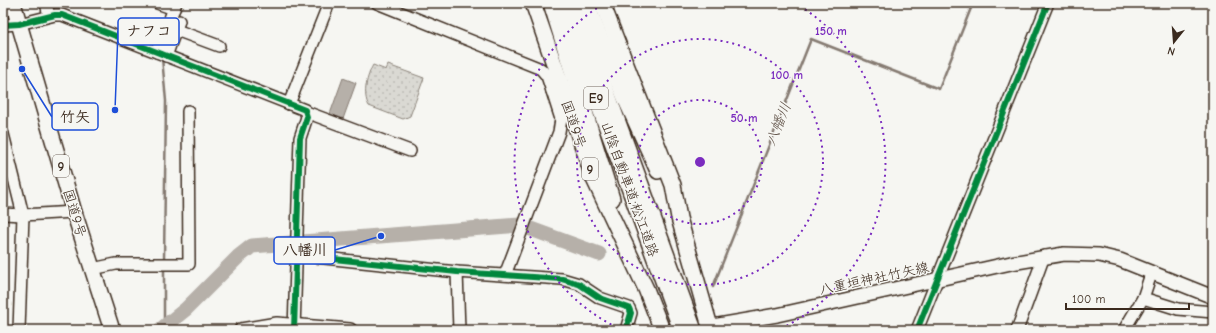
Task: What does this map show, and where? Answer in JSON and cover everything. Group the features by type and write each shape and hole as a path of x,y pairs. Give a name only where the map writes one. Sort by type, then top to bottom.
{"highway":[{"name":"国道9号","path":"13,3 74,212 112,329"},
{"name":"国道9号","path":"533,3 556,89 594,179 646,289 662,330"},
{"path":"551,3 592,138 632,261"},
{"name":"山陰自動車道;松江道路","path":"561,3 694,330"},
{"name":"山陰自動車道;松江道路","path":"574,3 637,191 681,330"},
{"path":"586,3 624,98 679,218"},
{"path":"602,3 673,184 679,218 712,329"}],"main road":[{"name":"八重垣神社竹矢線","path":"677,330 712,329 1044,256 1081,253 1099,255 1120,260 1151,274 1213,298"},
{"path":"240,330 269,325 350,330"}],"street":[{"path":"46,3 49,16"},
{"path":"157,3 175,6 162,54"},
{"path":"289,104 329,3"},
{"path":"377,3 540,69 556,89 561,119 559,132 505,275"},
{"path":"917,330 935,281 967,209 1048,3"},
{"path":"3,24 19,24 49,16 62,16 73,19 306,112 410,151"},
{"path":"162,54 178,25 219,46"},
{"path":"92,269 116,264 189,264 188,111"},
{"path":"294,327 300,138 307,117 306,112"},
{"path":"3,134 23,215 19,329"},
{"path":"3,214 23,215 74,212"},
{"path":"296,247 457,272 562,279 579,284 600,298 629,308 631,313 626,330"},
{"path":"1017,330 1044,256"},
{"path":"457,272 459,330"},
{"path":"1124,330 1143,298 1151,274"},
{"path":"1143,298 1178,309 1213,312"}],"shaded area":[{"path":"373,65 386,70 388,65 424,78 410,116 403,119 369,106 366,96 366,85"},
{"path":"343,78 356,83 343,119 330,114"}],"waterway":[{"name":"八幡川","path":"713,287 811,39 939,89 973,3"},
{"path":"162,58 166,101 164,260"},
{"name":"八幡川","path":"160,330 186,309 238,257 252,246 520,225 599,254"},
{"path":"164,267 164,329"}],"cycle path":[{"path":"917,330 1048,3"},
{"path":"3,25 19,24 55,15 62,15 305,110 307,117 300,138 294,330"},
{"path":"296,255 457,272 562,279 579,284 600,298 629,308 631,313 626,330"}],"place":[{"name":"竹矢","path":"22,69"},
{"name":"ナフコ","path":"115,110"},
{"name":"八幡川","path":"381,236"}]}
